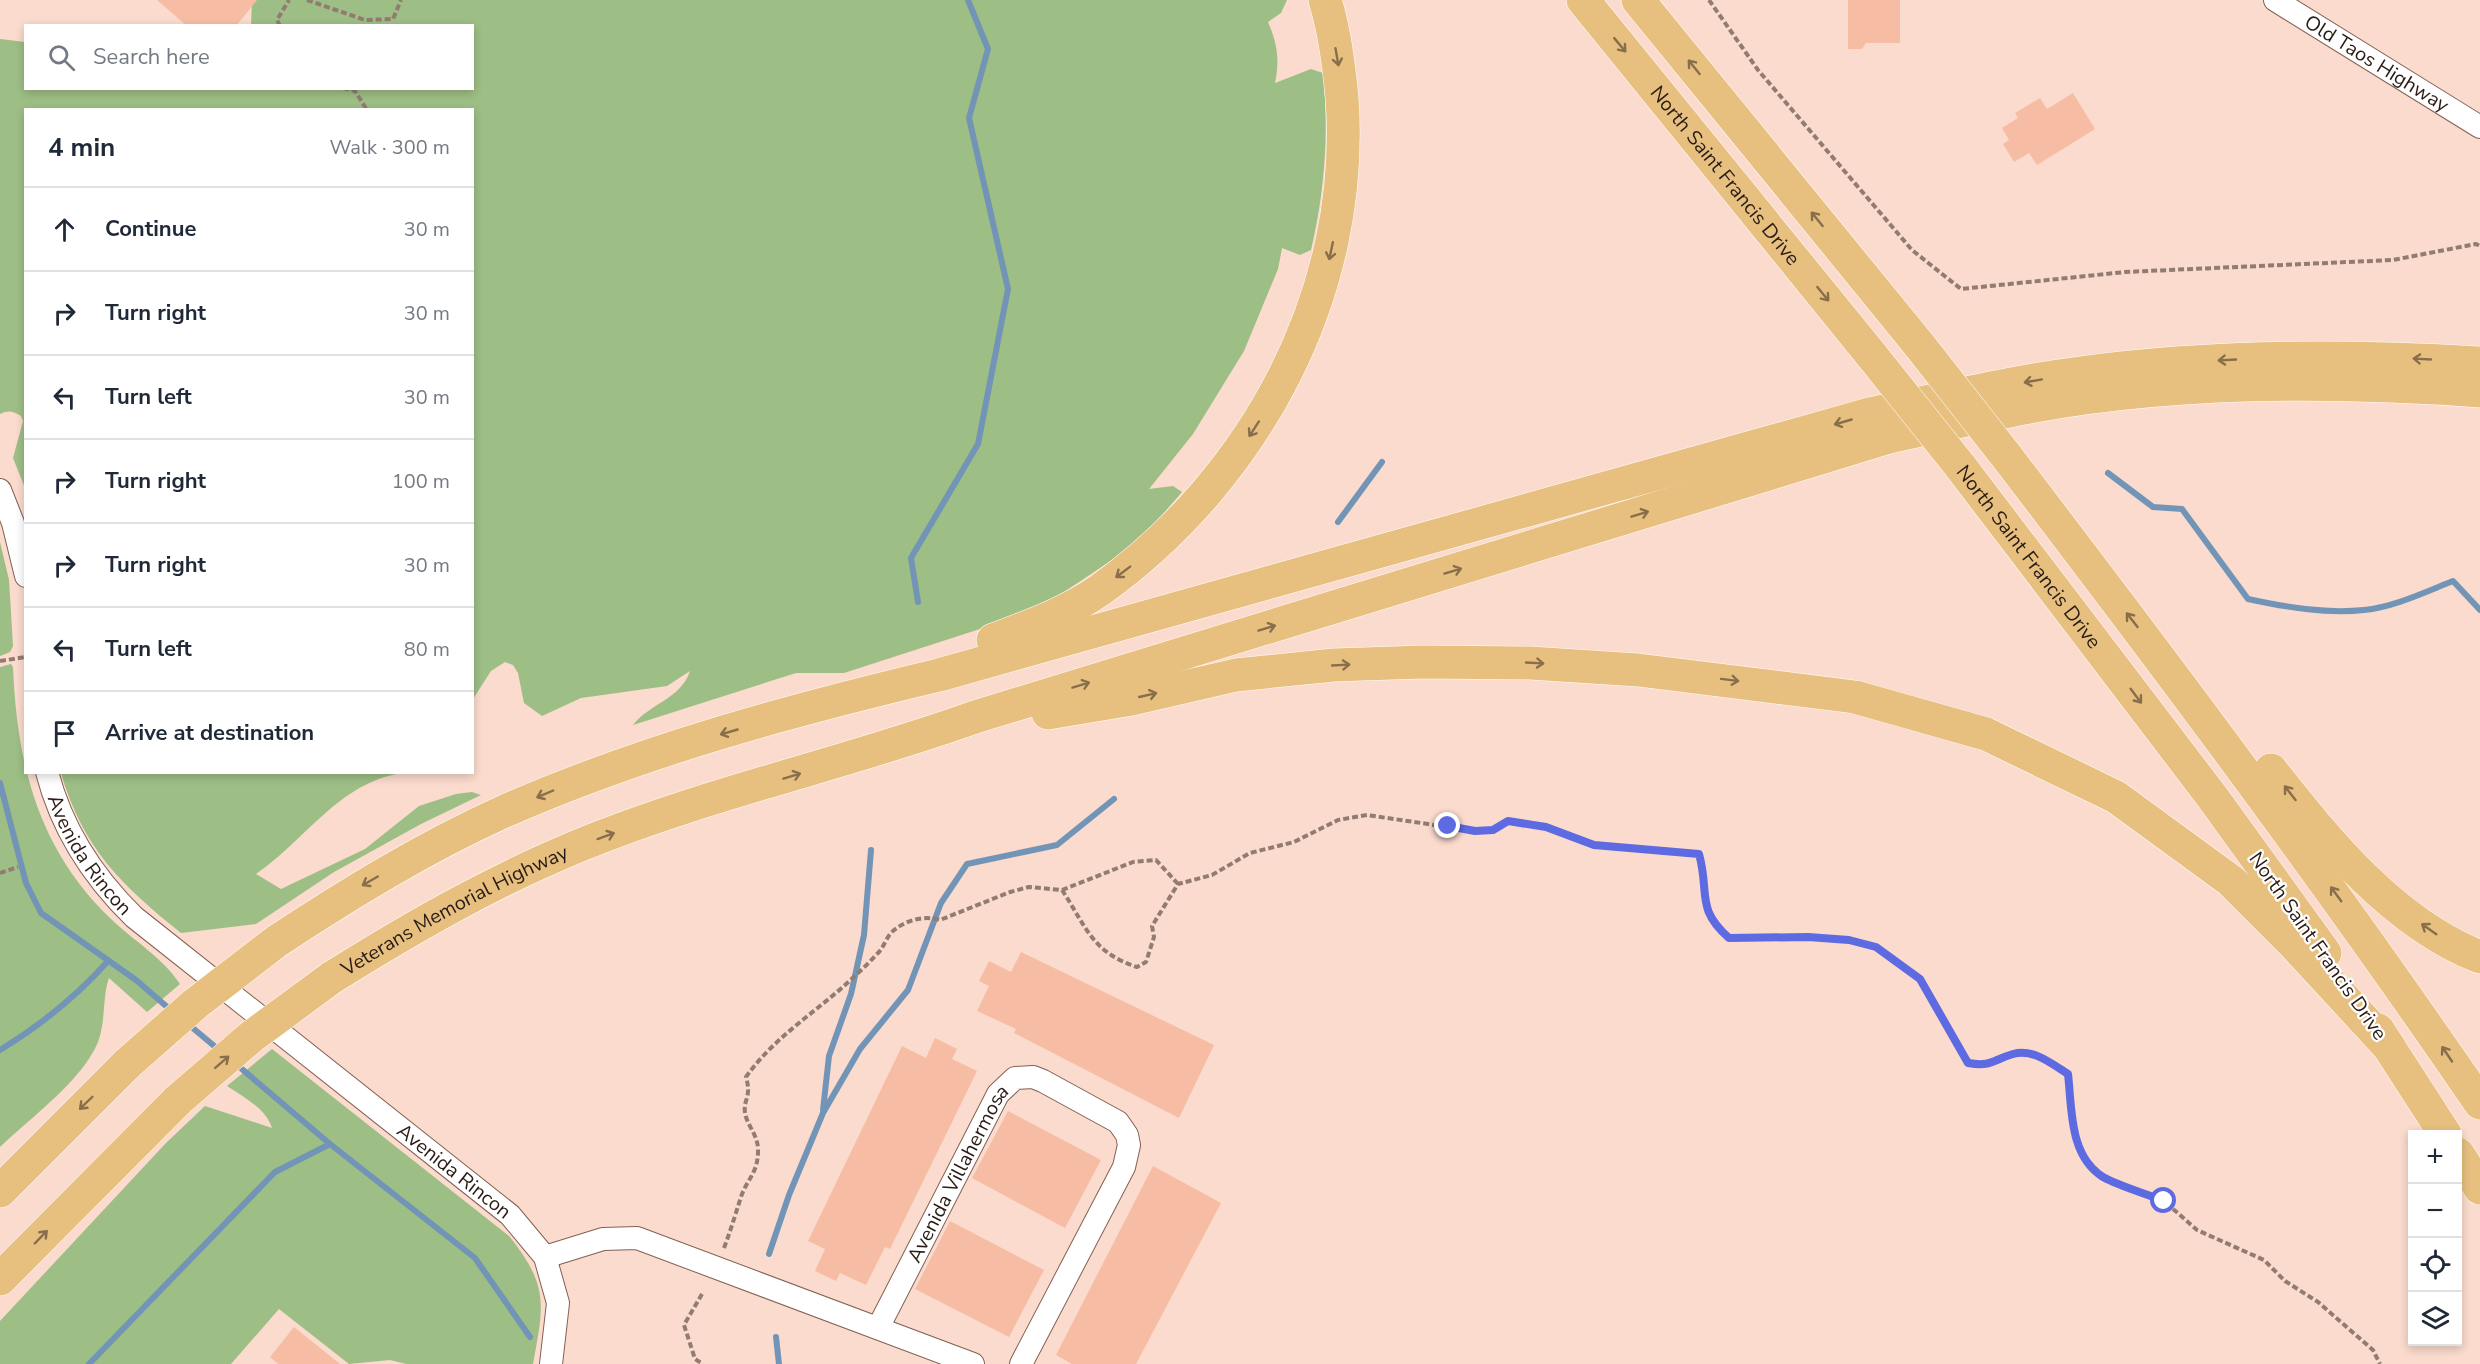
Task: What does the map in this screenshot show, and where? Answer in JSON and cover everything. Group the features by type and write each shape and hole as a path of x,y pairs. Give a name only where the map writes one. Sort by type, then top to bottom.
{"highway":[{"path":"846,698 1056,616 1098,591 1142,557 1189,512 1255,430 1302,340 1326,272 1335,232 1344,156 1343,115 1339,66 1325,0"},
{"name":"North Saint Francis Drive","path":"1583,0 1960,466 2213,798 2308,929 2442,1130"},
{"path":"1638,0 1920,346 2159,656 2341,901 2480,1103"},
{"path":"0,1191 128,1063 195,1004 277,941 351,893 416,855 504,812 590,776 661,752 846,698 950,672 1870,414 1995,387 2149,365 2277,358 2389,357 2480,363"},
{"path":"905,742 975,717 1889,437 2015,409 2129,394 2296,384 2393,384 2480,391"},
{"path":"2159,656 2250,744 2298,804 2378,889 2440,937 2480,957"},
{"path":"905,742 1033,715 1132,699 1236,675 1364,664 1473,661 1580,666 1673,673 1855,697 1986,734 2116,797 2231,881 2292,942 2389,1047"},
{"name":"Veterans Memorial Highway","path":"0,1279 178,1100 251,1037 331,978 407,930 464,899 579,846 649,820 905,742"},
{"path":"0,1179 54,1136"},
{"path":"2462,1161 2480,1188"}],"street":[{"name":"Old Taos Highway","path":"2275,0 2480,127"},
{"path":"0,490 13,523 24,568"},
{"name":"Avenida Rincon","path":"48,774 54,799 80,852 107,890 134,917 510,1215 545,1257"},
{"name":"Avenida Villahermosa","path":"878,1328 998,1094 1015,1078 1033,1077 1111,1117 1123,1128 1129,1145 1124,1167 1021,1364"},
{"path":"551,1364 558,1303 545,1257 603,1239 637,1238 974,1364"}],"path":[{"path":"279,24 278,20 289,0"},
{"path":"307,0 365,21 393,19 401,0"},
{"path":"1709,0 1758,70 1912,250 1961,289 2125,272 2393,260 2476,244 2480,246"},
{"path":"351,90 355,91 367,108"},
{"path":"0,661 24,657"},
{"path":"1062,890 1076,910 1084,931 1099,946 1123,962 1137,967 1146,962 1154,937 1152,926 1178,884 1212,875 1250,853 1294,842 1338,820 1367,815 1475,831 1493,830 1508,821 1546,827 1594,845 1699,854 1705,874 1704,907 1713,924 1729,938 1808,937 1849,940 1876,947 1920,979 1968,1063 1986,1066 2015,1053 2039,1055 2068,1074 2073,1130 2084,1156 2102,1176 2164,1201 2197,1230 2264,1260 2373,1350 2380,1364"},
{"path":"722,1255 739,1209 740,1199 754,1175 757,1162 758,1146 745,1110 751,1092 746,1077 790,1030 845,985 878,953 891,932 906,923 927,916 940,920 977,903 1029,887 1062,890 1133,862 1156,860 1178,884"},
{"path":"0,873 18,867"},
{"path":"702,1294 684,1325 695,1359 703,1364"}],"green space":[{"path":"252,0 1287,0 1281,13 1268,22 1277,52 1275,83 1311,69 1323,73 1326,140 1320,205 1311,250 1300,255 1282,248 1278,269 1244,351 1193,434 1149,489 1173,486 1182,492 1149,530 1115,558 1049,602 1017,617 844,673 796,673 633,725 680,688 690,671 667,686 581,698 542,716 524,703 518,673 513,665 505,662 491,671 474,697 474,108 24,108 24,486 13,458 23,421 21,416 13,412 0,414 0,39 24,42 24,90 474,90 474,24 251,24"},
{"path":"0,542 9,580 13,646 10,652 0,656"},
{"path":"11,664 13,667 24,774 28,774 36,803 65,864 86,892 111,919 165,966 180,984 147,1012 109,978 100,1034 90,1057 68,1085 0,1147 0,667"},
{"path":"61,774 398,774 359,788 323,815 274,861 256,874 281,889 365,849 419,806 456,794 472,792 481,795 421,824 334,872 256,924 181,933 122,881 107,863 93,844 70,799"},
{"path":"272,1049 509,1236 531,1269 540,1296 540,1326 533,1364 406,1364 390,1360 349,1364 279,1309 231,1364 0,1364 0,1321 166,1143 205,1106 272,1128 259,1109 227,1086"}],"building":[{"path":"157,0 257,0 238,24 185,24"},
{"path":"1848,0 1900,0 1900,43 1866,43 1862,49 1848,49"},
{"path":"2073,93 2095,129 2037,165 2029,153 2014,162 2003,144 2009,140 2002,128 2018,118 2015,113 2040,98 2047,109"},
{"path":"1021,952 1214,1045 1179,1118 1014,1033 1016,1029 977,1011 989,986 979,981 989,961 1011,972"},
{"path":"935,1038 957,1049 952,1059 977,1071 890,1249 885,1247 866,1285 840,1273 836,1281 815,1271 825,1249 808,1241 902,1046 926,1058"},
{"path":"1008,1111 1101,1160 1065,1228 972,1178"},
{"path":"1153,1166 1221,1203 1136,1364 1072,1364 1056,1355"},
{"path":"950,1221 1044,1270 1009,1337 915,1289"},
{"path":"294,1327 340,1364 278,1364 270,1357"}],"waterway":[{"path":"918,602 911,558 978,444 1008,289 969,118 988,49 968,0"},
{"path":"1338,522 1382,462"},
{"path":"2108,473 2153,507 2182,509 2248,599 2306,609 2364,610 2398,602 2453,581 2480,610"},
{"path":"0,783 26,883 41,913 136,980 173,1012"},
{"path":"769,1254 789,1195 823,1113 860,1049 908,990 941,903 967,864 1057,845 1114,799"},
{"path":"823,1110 829,1056 851,994 864,935 871,850"},
{"path":"0,1050 57,1010 108,961"},
{"path":"188,1024 219,1050"},
{"path":"236,1064 330,1144 475,1258 530,1337"},
{"path":"89,1364 275,1172 330,1144"},
{"path":"776,1337 779,1364"}],"route":[{"path":"1448,826 1475,831 1493,830 1508,821 1546,827 1594,845 1699,854 1705,874 1704,907 1713,924 1729,938 1808,937 1849,940 1876,947 1920,979 1968,1063 1986,1066 2015,1053 2039,1055 2068,1074 2073,1130 2084,1156 2102,1176 2164,1201"}]}
